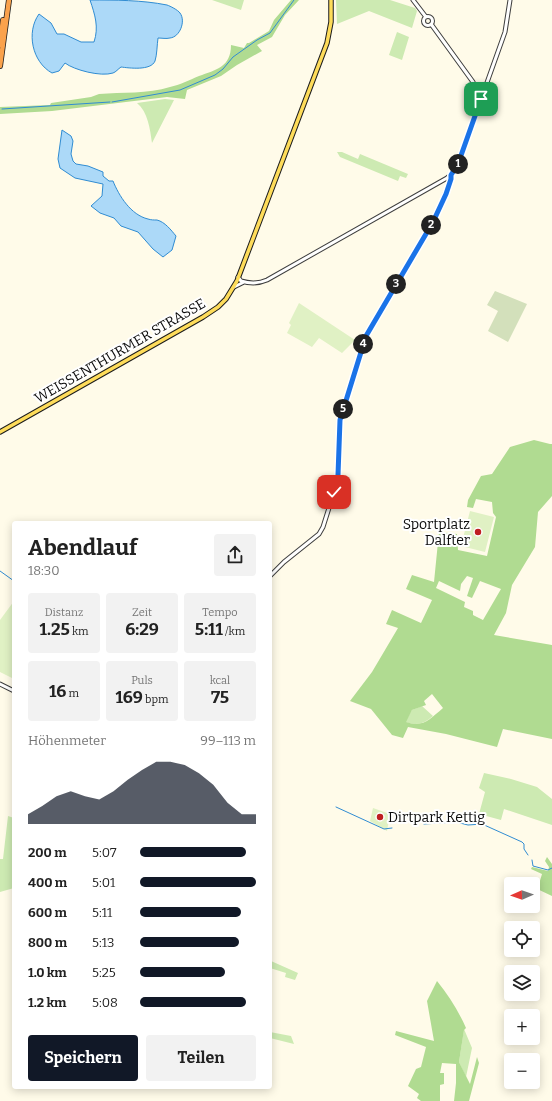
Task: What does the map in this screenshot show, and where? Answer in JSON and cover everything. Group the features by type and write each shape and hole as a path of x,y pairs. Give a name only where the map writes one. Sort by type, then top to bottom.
{"highway":[{"path":"0,45 6,0"},
{"path":"0,66 9,0"}],"main road":[{"name":"WEISSENTHURMER STRASSE","path":"0,432 211,312 224,302 234,288 327,43 331,22 331,0"}],"street":[{"path":"413,0 426,17 432,18 431,24 473,82 481,99"},
{"path":"272,574 284,562 319,534 323,527 336,484 339,429 342,414 366,336 427,234 446,194 451,175 458,164 505,32 510,0"},
{"path":"426,17 424,19 424,23 427,25 431,24"},
{"path":"238,277 240,281 249,283 258,283 267,280 451,175"},
{"path":"238,277 249,283"},
{"path":"234,288 244,282"},
{"path":"0,684 12,690"}],"green space":[{"path":"212,0 244,0 241,10"},
{"path":"291,0 299,0 285,15 272,37 257,45 262,51 221,76 187,90 185,99 167,97 52,111 0,114 0,107 50,105 51,103 91,97 99,94 153,91 181,84 211,72 225,63 230,52 231,45 244,48 247,43 269,31 274,20"},
{"path":"336,0 390,0 415,8 417,11 412,28 369,11 337,24"},
{"path":"397,32 409,37 402,60 389,55"},
{"path":"165,99 174,100 152,143 146,116 144,111 137,103"},
{"path":"337,152 342,152 358,159 360,154 408,174 406,178 400,176 398,181 340,157"},
{"path":"495,291 527,304 508,342 488,331 498,311 487,305"},
{"path":"299,303 355,340 342,353 319,338 312,347 287,333 291,325 289,323"},
{"path":"534,440 552,444 552,496 538,512 535,547 512,585 506,613 494,635 552,645 552,739 503,729 497,747 446,734 408,727 403,738 392,735 371,709 350,701 372,672 398,628 386,624 392,610 421,623 432,600 406,589 412,575 434,582 439,532 457,534 458,550 487,556 496,517 493,513 492,502 476,499 473,508 467,507 468,500 481,476 492,474 510,447","holes":["467,576 473,578 467,596 472,598 480,581 501,589 483,620 473,615 473,611 464,607 465,602 436,588 439,581 460,591 461,584","432,694 443,708 430,719 422,723 412,724 406,722 412,710 426,705 424,701"]},
{"name":"Sportplatz Dalfter","path":"470,511 494,517 485,552 461,546"},
{"path":"12,604 12,678 0,672 0,620"},
{"path":"422,706 433,716 420,724 405,722 412,710"},
{"path":"484,773 537,787 552,799 552,825 504,809 501,820 479,814 485,792 479,788"},
{"name":"Dirtpark Kettig","path":"373,808 390,814 387,831 370,821"},
{"path":"8,816 12,817 12,889 0,892 0,859 3,859"},
{"path":"547,857 552,864 552,896 540,890 542,874 531,869 532,867 548,871 549,867 545,861"},
{"path":"272,961 298,973 295,980 285,977 286,973 272,969"},
{"path":"437,981 453,1003 466,1028 464,1030 459,1062 470,1084 477,1057 479,1063 469,1101 454,1101 456,1064 442,1063 440,1073 444,1073 444,1084 440,1085 440,1101 421,1101 417,1098 419,1094 408,1086 416,1069 421,1067 426,1047 395,1035 396,1031 434,1041 427,1001"},
{"path":"464,1029 472,1048 466,1077 459,1062"},
{"path":"272,1032 291,1036 294,1044 272,1038"}],"water":[{"path":"90,0 138,1 167,5 176,9 182,16 181,28 174,37 158,38 155,61 153,64 145,68 121,67 113,73 102,74 81,70 65,63 59,71 52,73 40,62 33,46 32,38 35,21 39,14 51,23 57,34 64,34 81,42 94,42 96,26 95,16"},
{"path":"62,130 71,136 73,141 71,154 73,161 76,164 88,166 103,172 103,176 109,181 113,181 122,199 131,209 142,217 163,222 168,226 176,236 172,250 163,257 153,249 138,232 121,226 114,218 100,213 91,206 102,196 103,184 75,178 60,168 58,159"}],"waterway":[{"path":"112,102 180,90 215,75 223,69 233,57 257,40 270,33 294,0"},
{"path":"2,109 110,102"},
{"path":"0,571 12,580"},
{"path":"336,807 384,829 392,828"},
{"path":"424,824 456,822 468,825 482,824 522,842 528,855"},
{"path":"532,860 533,866 548,870 552,868"}],"place":[{"name":"Sportplatz Dalfter","path":"478,532"},
{"name":"Dirtpark Kettig","path":"380,817"}],"route":[{"path":"334,492 338,475 340,420 363,344 374,319 406,269 433,222 446,194 451,175 458,164 481,99"}]}
